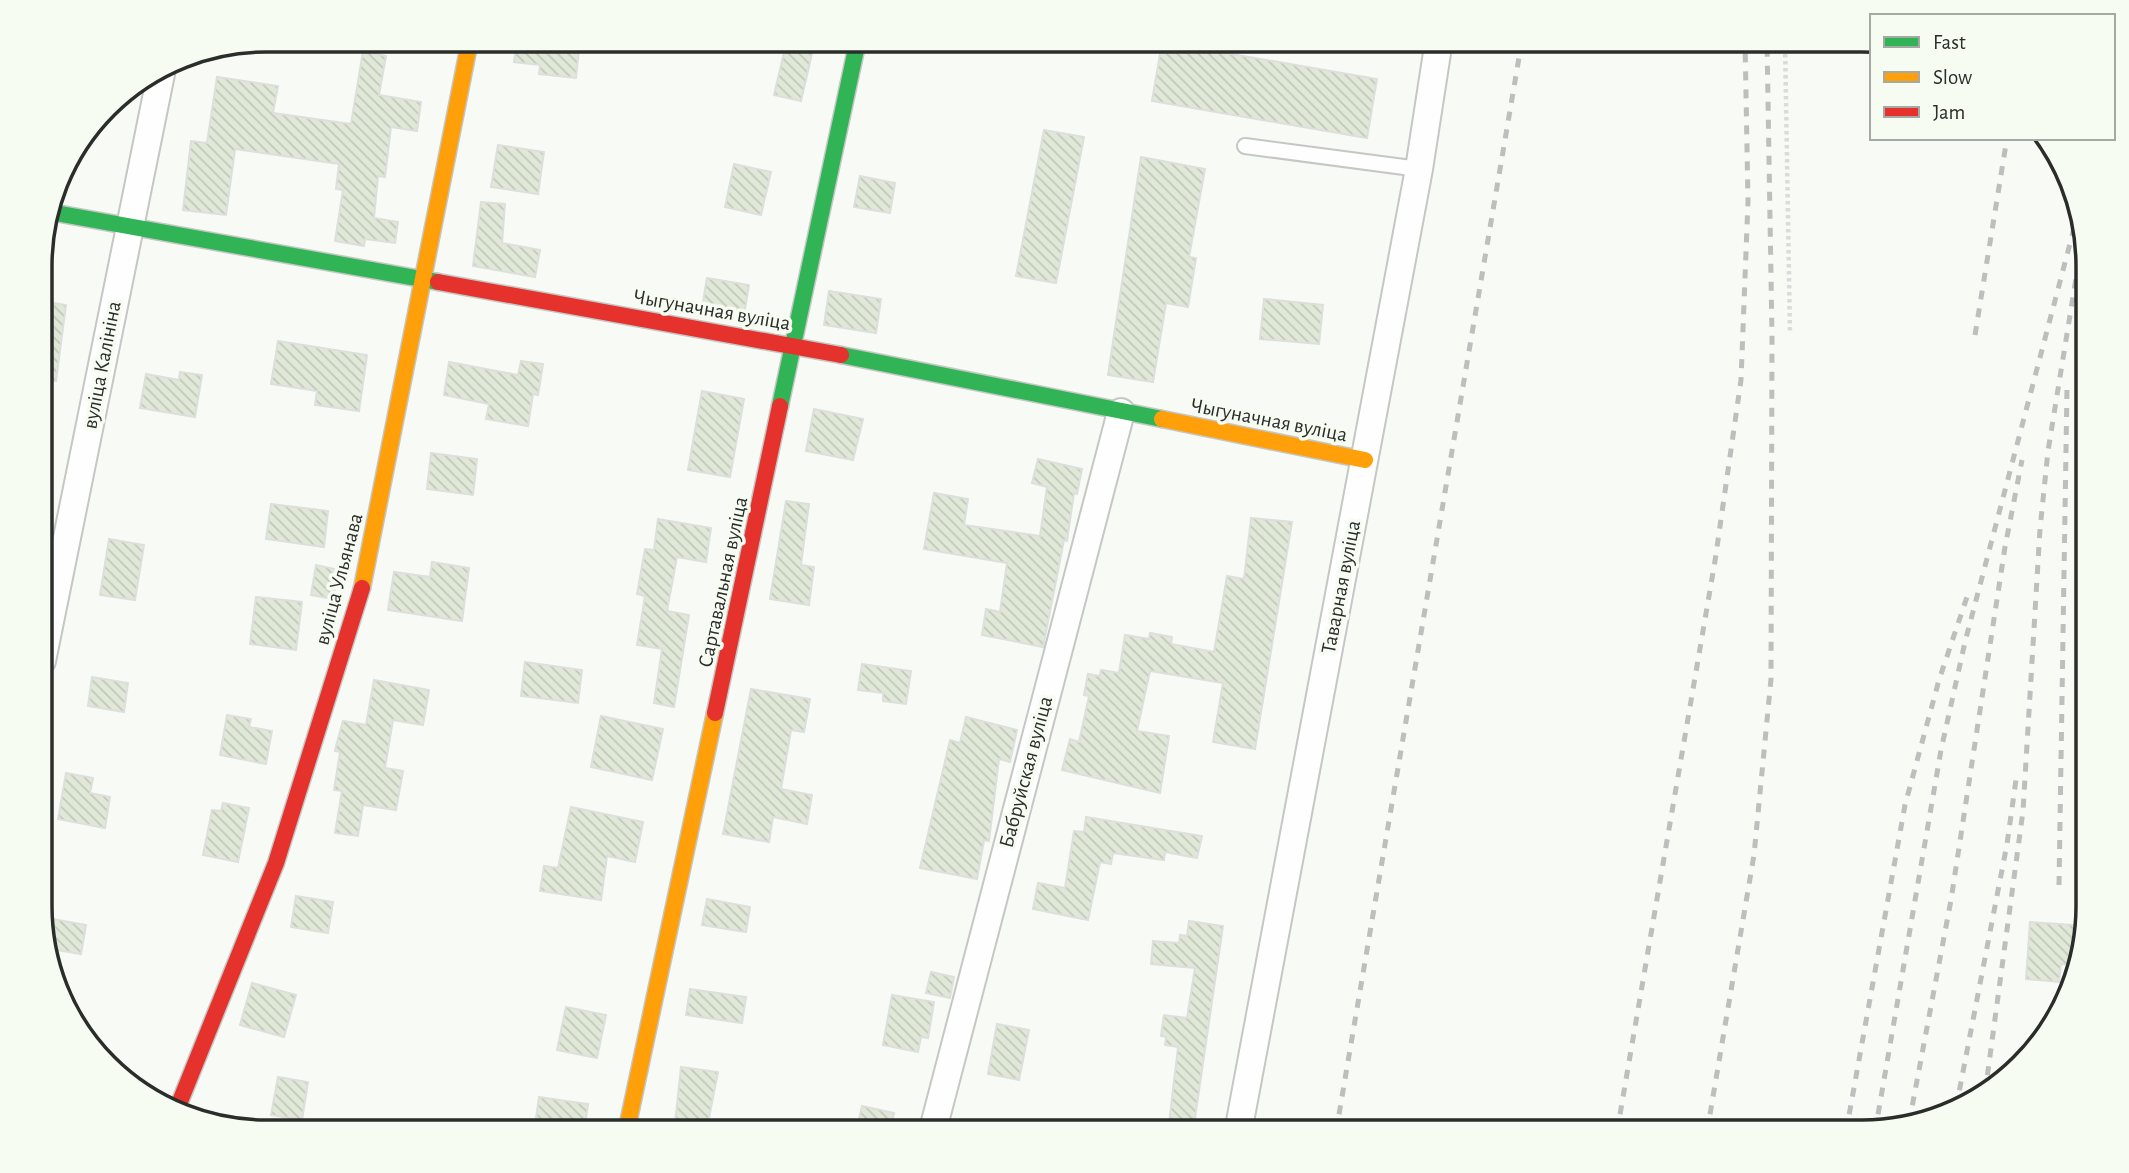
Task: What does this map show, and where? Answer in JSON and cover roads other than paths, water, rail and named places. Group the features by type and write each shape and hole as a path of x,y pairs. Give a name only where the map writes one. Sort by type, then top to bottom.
{"street":[{"name":"вуліца Ульянава","path":"180,1102 276,863 364,582 468,52"},
{"name":"Сартавальная вуліца","path":"629,1121 856,52"},
{"name":"Таварная вуліца","path":"1240,1120 1419,169 1437,52"},
{"name":"вуліца Калініна","path":"53,606 159,82"},
{"name":"Чыгуначная вуліца","path":"59,214 795,346 1365,460"},
{"name":"Бабруйская вуліца","path":"935,1121 1121,412"}],"lane":[{"path":"1245,146 1419,169"}],"railway":[{"path":"1338,1120 1520,52"},
{"path":"1619,1120 1715,561 1741,380 1748,201 1745,52"},
{"path":"1709,1120 1754,855 1771,679 1772,336 1767,52"},
{"path":"1975,335 2007,140"},
{"path":"1877,1120 1941,750 1965,642 2073,231"},
{"path":"1987,1080 2023,811 2040,529 2048,451 2076,278"},
{"path":"2059,885 2067,388"},
{"path":"1911,1115 1951,900 2005,547 2022,460"},
{"path":"1848,1120 1905,805 1939,680 1968,594"},
{"path":"1958,1098 2007,844 2016,780"}]}
